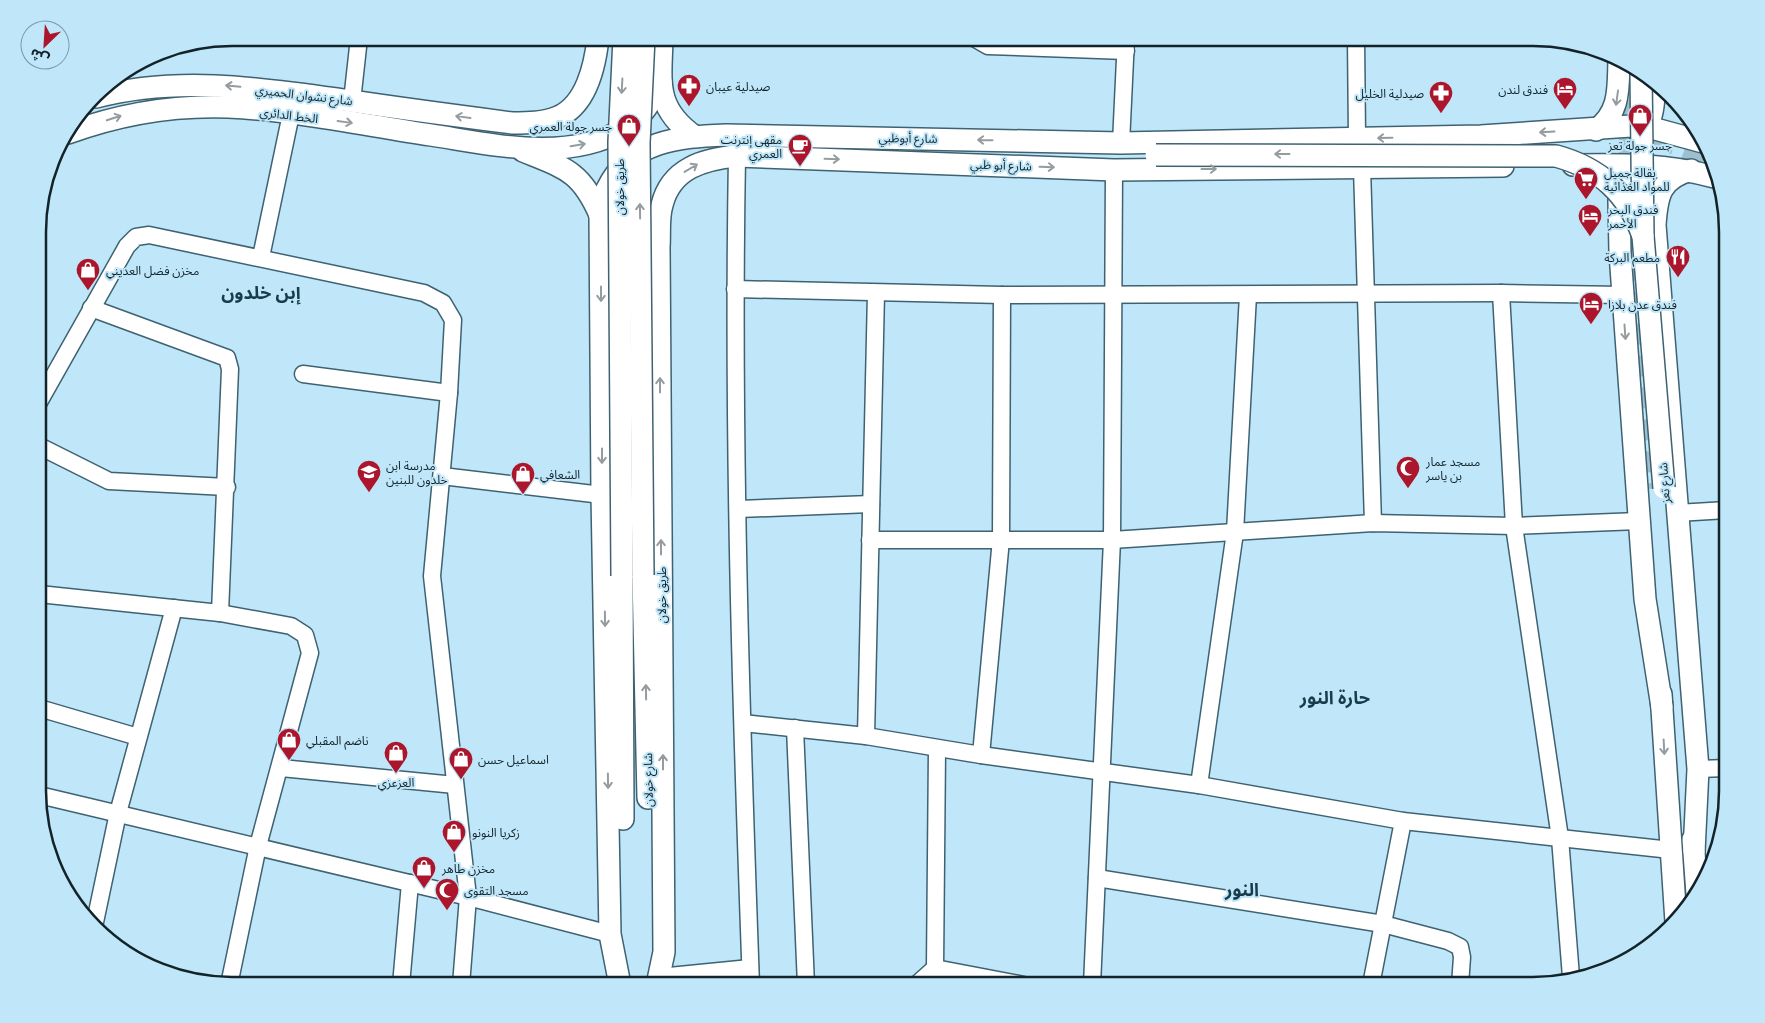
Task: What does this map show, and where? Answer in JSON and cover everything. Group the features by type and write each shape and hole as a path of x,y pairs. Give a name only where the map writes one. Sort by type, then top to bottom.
{"main road":[{"name":"شارع نشوان الحميري","path":"108,94 125,89 177,84 269,90 512,123 536,122 558,117 575,106 585,89 596,46"},
{"name":"طريق خولان","path":"622,576 619,142 624,46"},
{"name":"طريق خولان","path":"643,575 639,143 644,46"},
{"path":"662,46 661,82 666,107 678,124 694,136"},
{"path":"1596,130 1611,116 1616,106 1618,66"},
{"path":"512,146 561,147 592,142 624,129 648,108 661,82"},
{"name":"شارع تعز","path":"1642,82 1650,244 1662,707 1675,910"},
{"path":"1606,164 1632,149 1648,127 1655,92"},
{"path":"1658,95 1674,122 1690,133"},
{"name":"الخط الدائري","path":"77,130 123,115 177,107 229,108 291,114 512,146"},
{"name":"شارع أبوظبي","path":"600,215 607,189 622,167 642,150 667,140 694,136 766,146 1122,143 1481,136 1648,127 1694,139"},
{"path":"1662,707 1644,599 1620,253 1619,213 1620,188 1628,165 1648,145 1676,133"},
{"path":"1481,136 1492,138 1498,147 1494,162 1484,166"},
{"path":"1122,143 1156,155 1556,156 1576,161 1612,184 1631,208 1650,244"},
{"path":"512,146 562,166 580,179 591,194 600,215"},
{"name":"شارع أبو ظبي","path":"662,204 671,184 688,167 711,158 737,156 766,146 1114,170 1606,164 1691,170 1710,176"},
{"path":"1566,165 1599,184 1612,197 1619,213"},
{"path":"1650,244 1660,192 1668,180 1678,174 1691,170"},
{"name":"طريق خولان","path":"657,977 664,942 659,247 662,204"},
{"name":"طريق خولان","path":"600,215 602,495 610,934 620,977"},
{"path":"1620,253 1625,241 1636,235 1647,237 1652,241 1650,244 1677,513 1698,769 1694,852"},
{"path":"601,245 659,247"},
{"name":"شارع تعز","path":"1656,488 1696,880"},
{"name":"شارع خولان","path":"643,575 656,977"},
{"name":"شارع خولان","path":"622,576 622,977"}],"street":[{"path":"352,101 358,46"},
{"path":"1122,143 1126,46"},
{"path":"1356,46 1357,138"},
{"path":"261,257 291,114"},
{"path":"737,156 735,289 743,723 751,977"},
{"path":"1362,168 1373,523"},
{"path":"1092,977 1112,540 1114,170"},
{"path":"46,389 127,246 136,237 149,235 261,257 424,293 443,303 453,320 449,393 432,576 468,897 462,977"},
{"path":"735,289 1002,296 1501,293 1623,295"},
{"path":"866,736 876,293"},
{"path":"1501,293 1514,526 1560,838 1571,973"},
{"path":"981,756 1002,539 1002,296"},
{"path":"1199,785 1235,532 1248,296"},
{"path":"91,308 227,358 230,368 227,488 220,613"},
{"path":"303,374 449,393"},
{"path":"46,450 109,481 227,488"},
{"path":"442,476 602,495"},
{"path":"739,509 871,504"},
{"path":"1677,513 1719,510"},
{"path":"870,540 1112,540 1373,523 1514,526 1639,520"},
{"path":"46,595 220,613 291,626 305,634 310,653 281,768 258,846 231,977"},
{"path":"96,917 118,813 174,608"},
{"path":"46,710 138,737"},
{"path":"743,723 866,736 981,756 1199,785 1403,821 1671,850"},
{"path":"795,728 806,977"},
{"path":"925,977 935,968 937,749"},
{"path":"281,768 455,785"},
{"path":"1698,769 1719,768"},
{"path":"46,797 468,897 610,934"},
{"path":"1372,977 1403,821"},
{"path":"1097,878 1383,924 1448,941 1460,947 1462,957 1461,977"},
{"path":"402,977 410,883"},
{"path":"694,977 750,968"},
{"path":"935,968 982,977"}],"tunnel":[{"path":"1628,72 1631,238 1648,489"},
{"path":"1656,135 1702,155"}],"place":[{"name":"صيدلية عيبان","path":"689,107"},
{"name":"فندق لندن","path":"1565,110"},
{"name":"صيدلية الخليل","path":"1441,114"},
{"name":"جسر جولة تعز","path":"1640,137"},
{"name":"جسر جولة العمري","path":"629,147"},
{"name":"مقهى إنترنت العمري","path":"800,167"},
{"name":"بقالة جميل للمواد الغذائية","path":"1586,200"},
{"name":"فندق البحر الأحمر","path":"1590,237"},
{"name":"مطعم البركة","path":"1678,278"},
{"name":"مخزن فضل العديني","path":"88,291"},
{"name":"فندق عدن بلازا","path":"1591,325"},
{"name":"مسجد عمار بن ياسر","path":"1408,489"},
{"name":"مدرسة ابن خلدون للبنين","path":"369,493"},
{"name":"الشعافي","path":"523,495"},
{"name":"ناضم المقبلي","path":"289,761"},
{"name":"العزعزي","path":"396,774"},
{"name":"اسماعيل حسن","path":"461,780"},
{"name":"زكريا النونو","path":"454,853"},
{"name":"مخزن طاهر","path":"424,889"},
{"name":"مسجد التقوى","path":"447,911"}],"district":[{"name":"إبن خلدون","path":"261,292"},
{"name":"حارة النور","path":"1335,697"},
{"name":"النور","path":"1242,889"}]}
